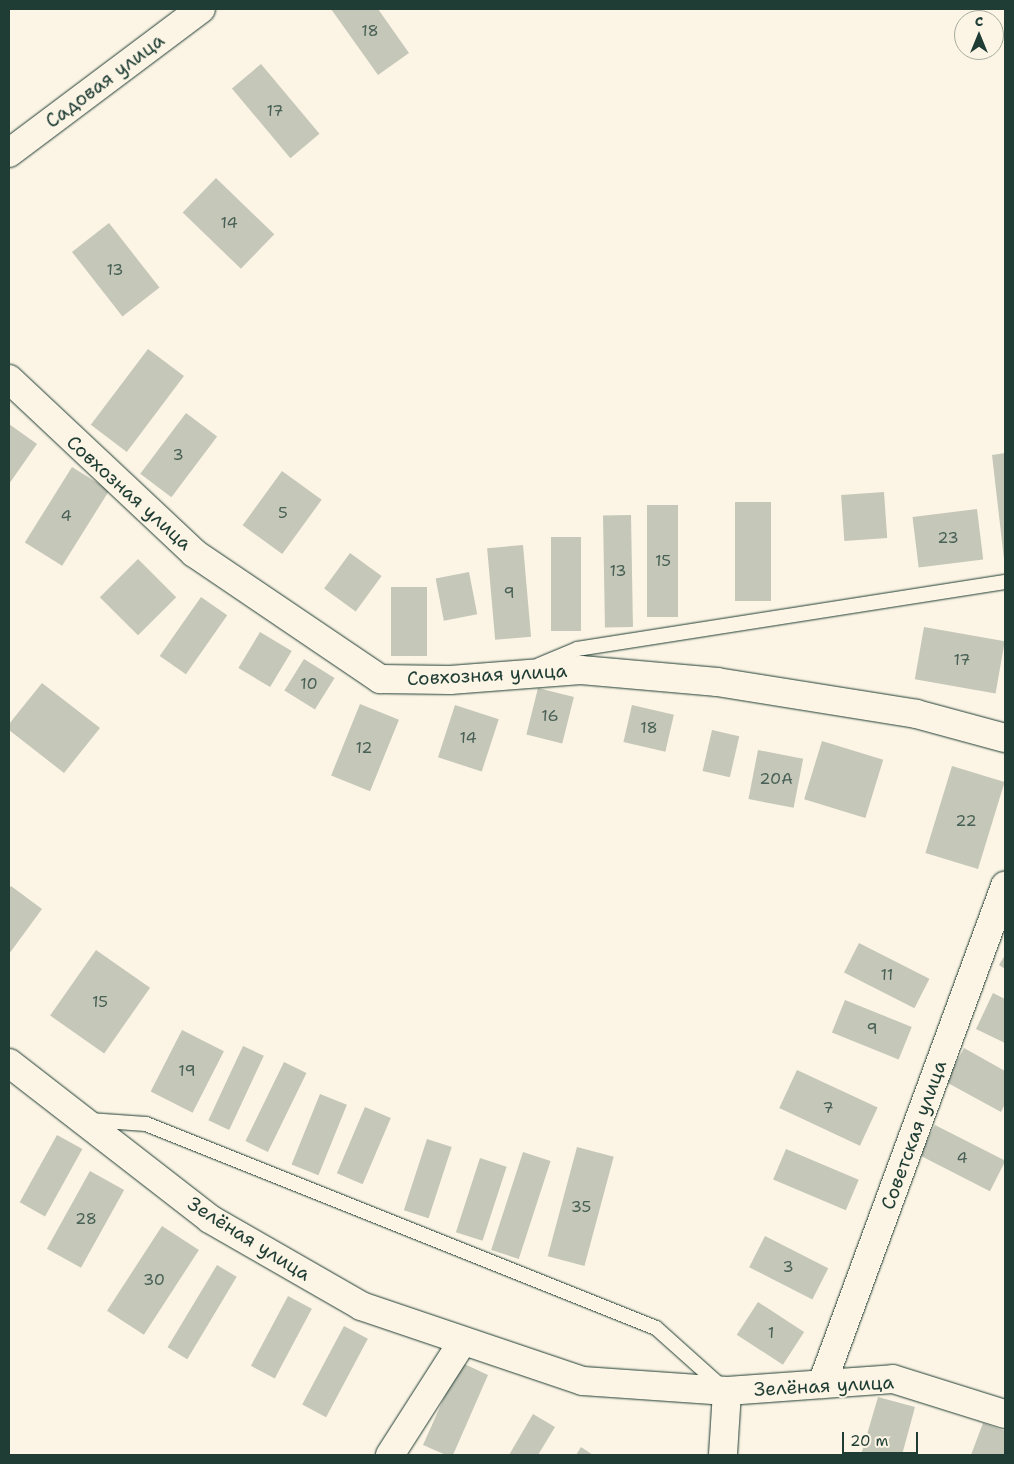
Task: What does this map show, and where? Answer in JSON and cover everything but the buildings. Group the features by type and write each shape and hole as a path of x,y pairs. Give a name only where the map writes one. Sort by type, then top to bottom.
{"street":[{"name":"Садовая улица","path":"9,153 202,9"},
{"name":"Совхозная улица","path":"9,379 194,553 380,679 450,680 581,670 717,682 916,714 1005,738"},
{"name":"Советская улица","path":"822,1384 1005,886"},
{"name":"Зелёная улица","path":"9,1063 210,1219 361,1306 583,1381 727,1392 893,1379 1005,1414"},
{"path":"390,1455 463,1340"},
{"name":"Зелёная улица","path":"724,1455 727,1392"}],"lane":[{"path":"516,675 578,649 1005,582"},
{"path":"80,1120 146,1124 656,1328 727,1392"}]}
